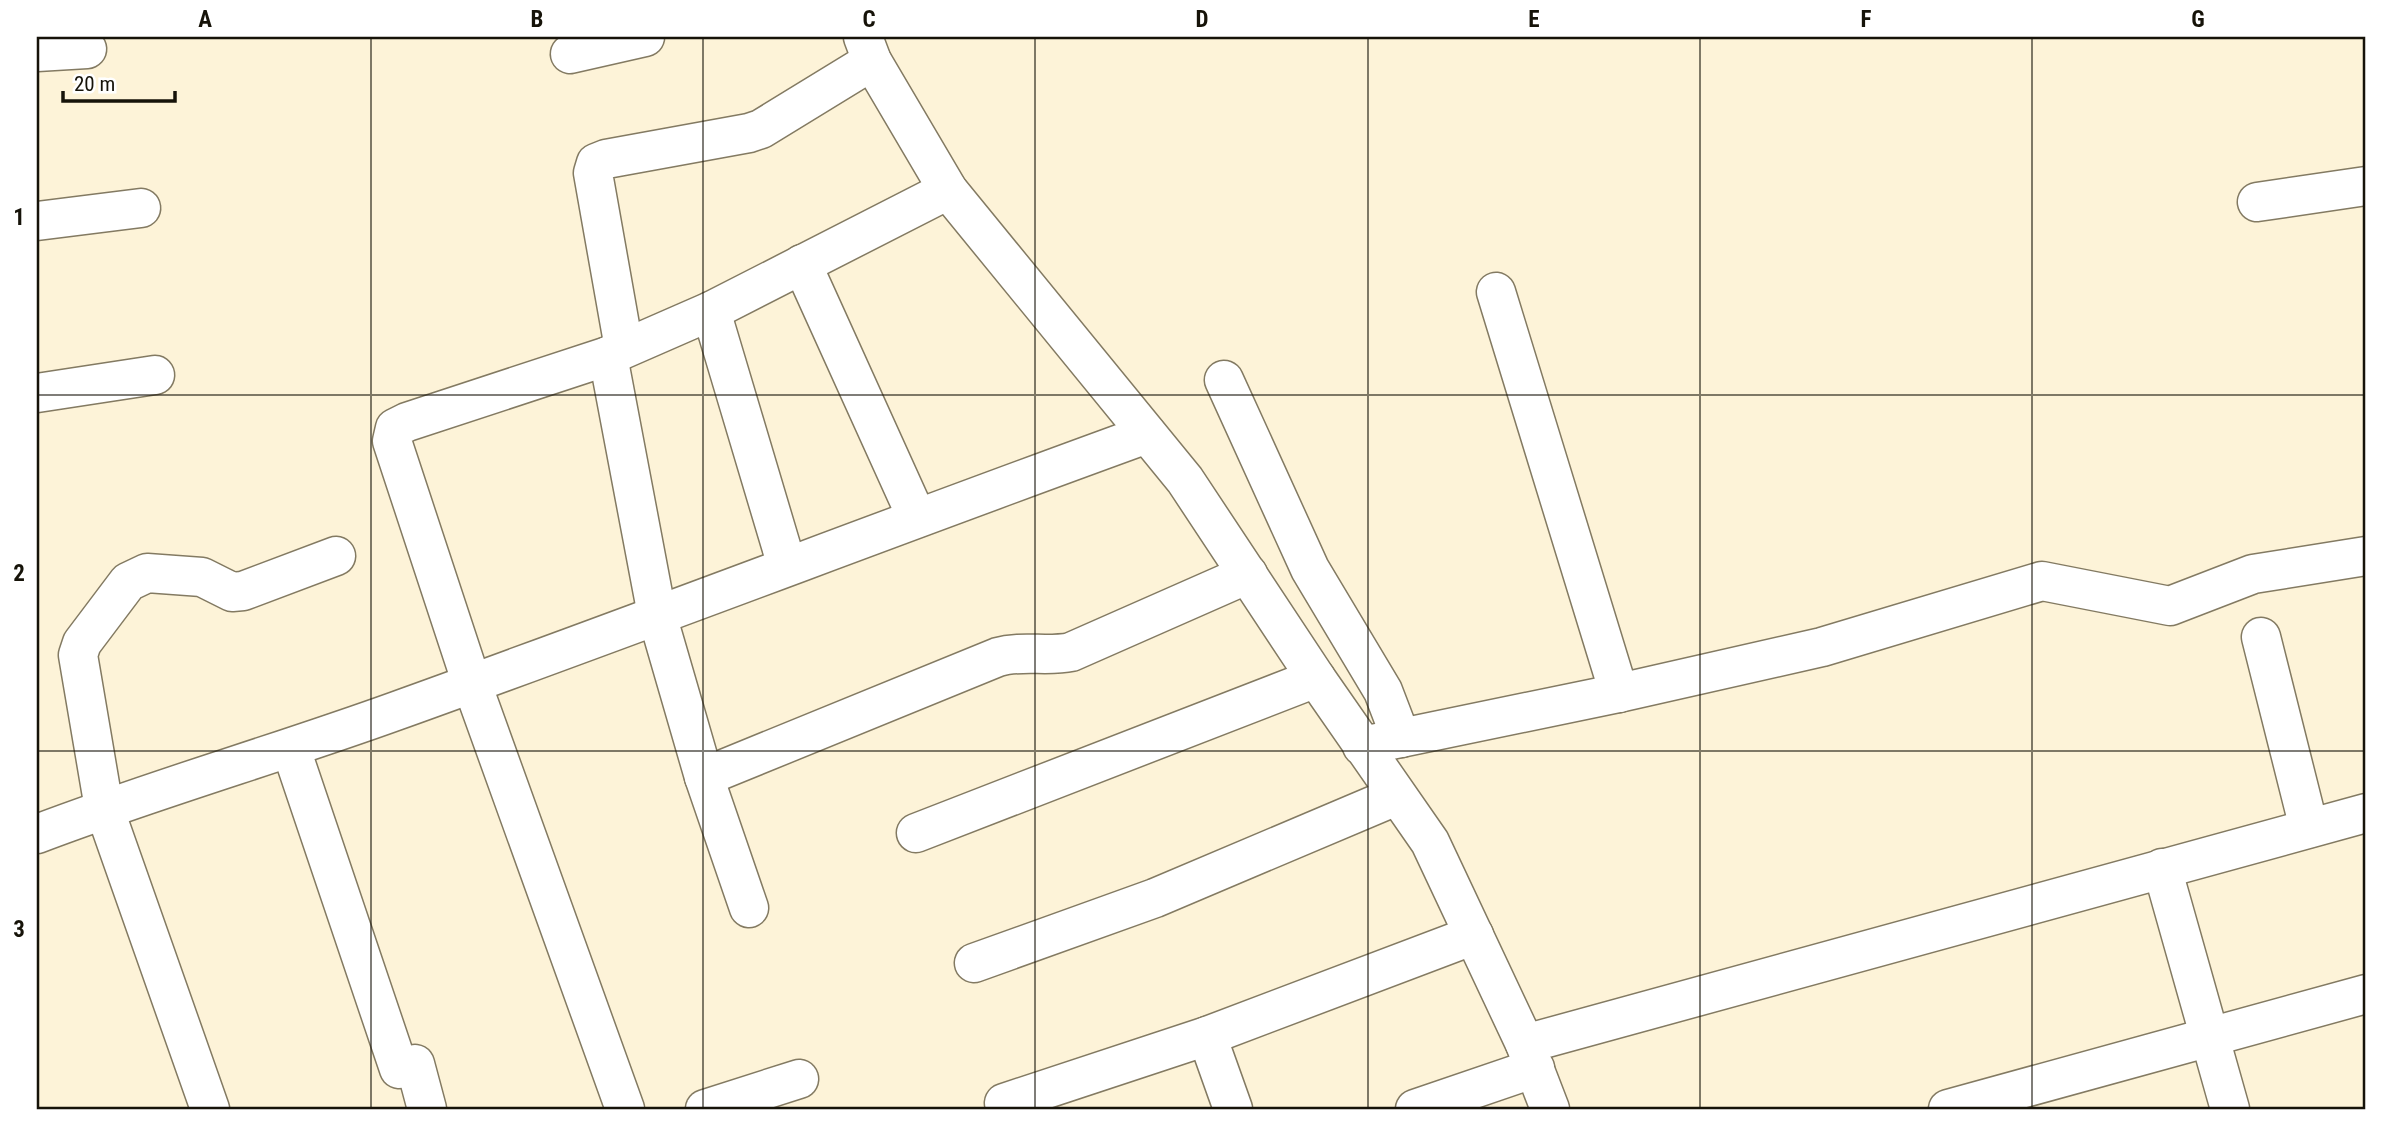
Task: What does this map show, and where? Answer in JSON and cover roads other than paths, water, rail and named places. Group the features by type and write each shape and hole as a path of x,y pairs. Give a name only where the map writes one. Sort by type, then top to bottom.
{"street":[{"path":"570,54 645,37"},
{"path":"37,52 87,48"},
{"path":"749,908 704,777 657,615 616,352 593,173 596,163 606,159 761,129 868,49 948,190 1185,480 1362,746 1430,842 1530,1056 1550,1109"},
{"path":"2257,202 2366,186"},
{"path":"625,1109 472,684 392,441 395,428 616,352 711,311 948,190"},
{"path":"37,221 141,208"},
{"path":"803,264 917,518"},
{"path":"1496,292 1619,693"},
{"path":"711,311 787,566"},
{"path":"37,393 155,375"},
{"path":"1224,380 1310,569 1383,691 1401,738"},
{"path":"37,834 104,808 290,749 472,684 1147,434"},
{"path":"210,1109 104,808 78,655 82,643 128,582 148,573 202,577 232,592 243,591 336,556"},
{"path":"1362,746 1619,693 1822,647 2042,581 2170,606 2253,574 2366,556"},
{"path":"704,777 998,657 1009,654 1059,655 1071,652 1248,574"},
{"path":"2261,637 2309,828"},
{"path":"916,833 1316,678"},
{"path":"290,749 407,1067 427,1109"},
{"path":"974,963 1155,898 1396,796"},
{"path":"1415,1109 1530,1056 2162,868 2366,813"},
{"path":"2162,868 2230,1109"},
{"path":"1004,1103 1207,1035 1474,935"},
{"path":"1948,1109 2366,994"},
{"path":"1207,1035 1233,1109"},
{"path":"705,1109 799,1079"}]}
